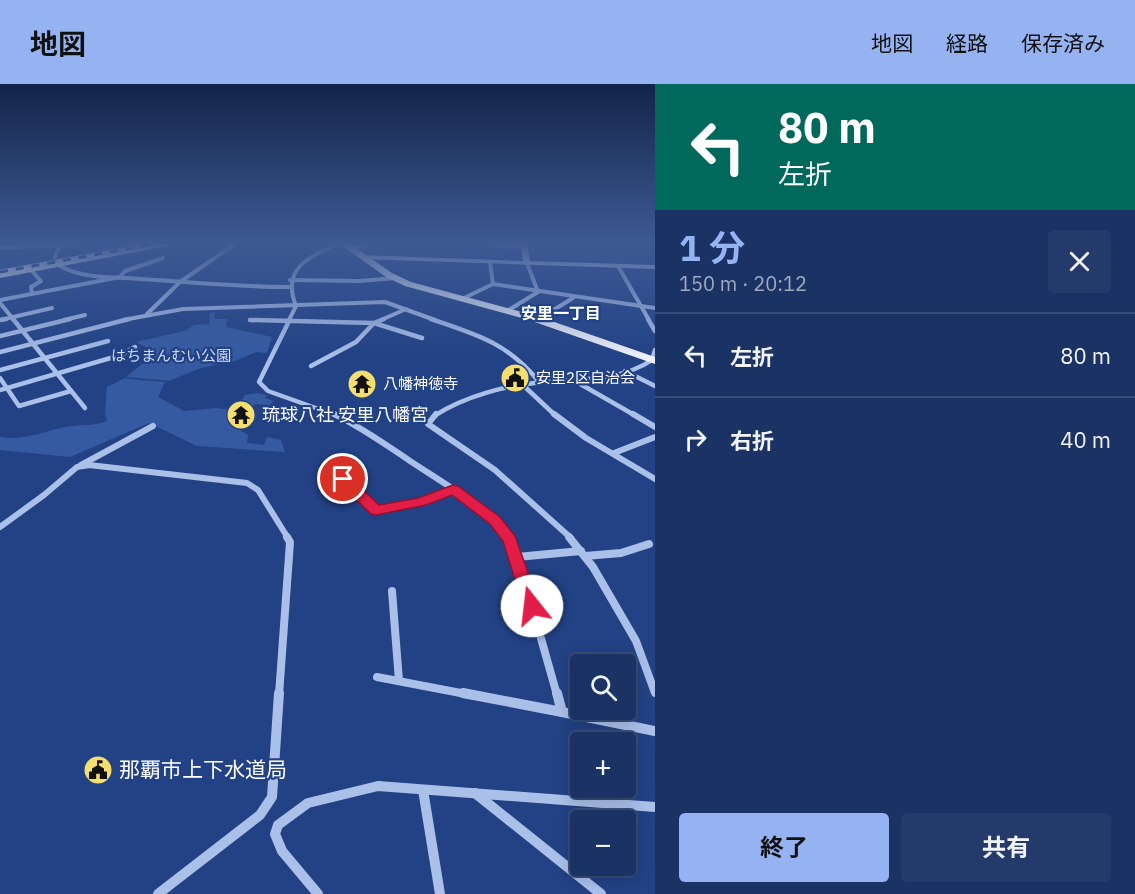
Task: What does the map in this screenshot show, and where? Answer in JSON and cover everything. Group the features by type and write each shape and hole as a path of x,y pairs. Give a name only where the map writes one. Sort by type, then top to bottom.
{"main road":[{"path":"402,282 427,291 507,311 654,357"}],"street":[{"path":"32,293 31,287 39,282"},
{"path":"85,408 0,301 94,282"},
{"path":"147,314 180,282 289,287"},
{"path":"290,282 289,287 296,306 260,382 263,388 325,410 353,423 453,489 495,521 510,540 517,557 562,712"},
{"path":"534,282 538,292"},
{"path":"627,282 655,331"},
{"path":"462,299 493,285 655,308"},
{"path":"507,311 538,292"},
{"path":"537,320 574,297"},
{"path":"0,352 147,314 183,309 385,302 490,340 524,363 540,382"},
{"path":"0,320 52,308"},
{"path":"311,366 356,342 374,323 407,309"},
{"path":"0,336 85,315"},
{"path":"250,320 374,323 422,338"},
{"path":"0,370 108,341"},
{"path":"0,390 121,355 135,347"},
{"path":"654,357 643,366 625,371 574,381 540,382 449,406 433,416 428,424 495,470 573,540 636,641 655,693"},
{"path":"625,371 655,386"},
{"path":"0,378 19,406 71,391"},
{"path":"574,381 655,427"},
{"path":"525,387 536,399 582,434 655,479"},
{"path":"0,528 85,461 153,426"},
{"path":"614,453 655,437"},
{"path":"81,465 247,483 258,490 290,542 272,797 260,815 158,894"},
{"path":"343,479 376,510 421,502 453,489"},
{"path":"517,557 621,553 649,544"},
{"path":"392,591 399,681"},
{"path":"377,676 655,731"},
{"path":"318,894 282,851 275,834 278,825 308,803 378,786 655,807"},
{"path":"423,790 440,894"},
{"path":"475,794 601,894"}],"green space":[{"name":"はちまんむい公園","path":"215,312 214,319 227,319 226,327 272,337 267,353 256,352 235,361 201,368 169,381 126,377 146,361 149,354 147,353 149,349 136,342 185,331 194,325 209,324 210,313"},
{"path":"125,378 165,382 158,397 184,411 216,408 231,410 229,417 243,420 239,430 248,435 247,443 264,445 267,437 281,440 285,452 197,446 149,423 70,457 0,450 0,437 25,437 65,427 107,421 105,412 107,387"},
{"path":"258,393 267,395 265,398 274,401 270,405 255,404 252,409 238,407 245,395"}],"place":[{"name":"安里2区自治会","path":"515,378"},
{"name":"八幡神徳寺","path":"362,384"},
{"name":"琉球八社 安里八幡宮","path":"241,415"},
{"name":"那覇市上下水道局","path":"98,770"}],"district":[{"name":"安里一丁目","path":"561,313"}],"route":[{"path":"343,479 376,510 421,502 453,489 495,521 510,540 520,564 532,606"}]}
